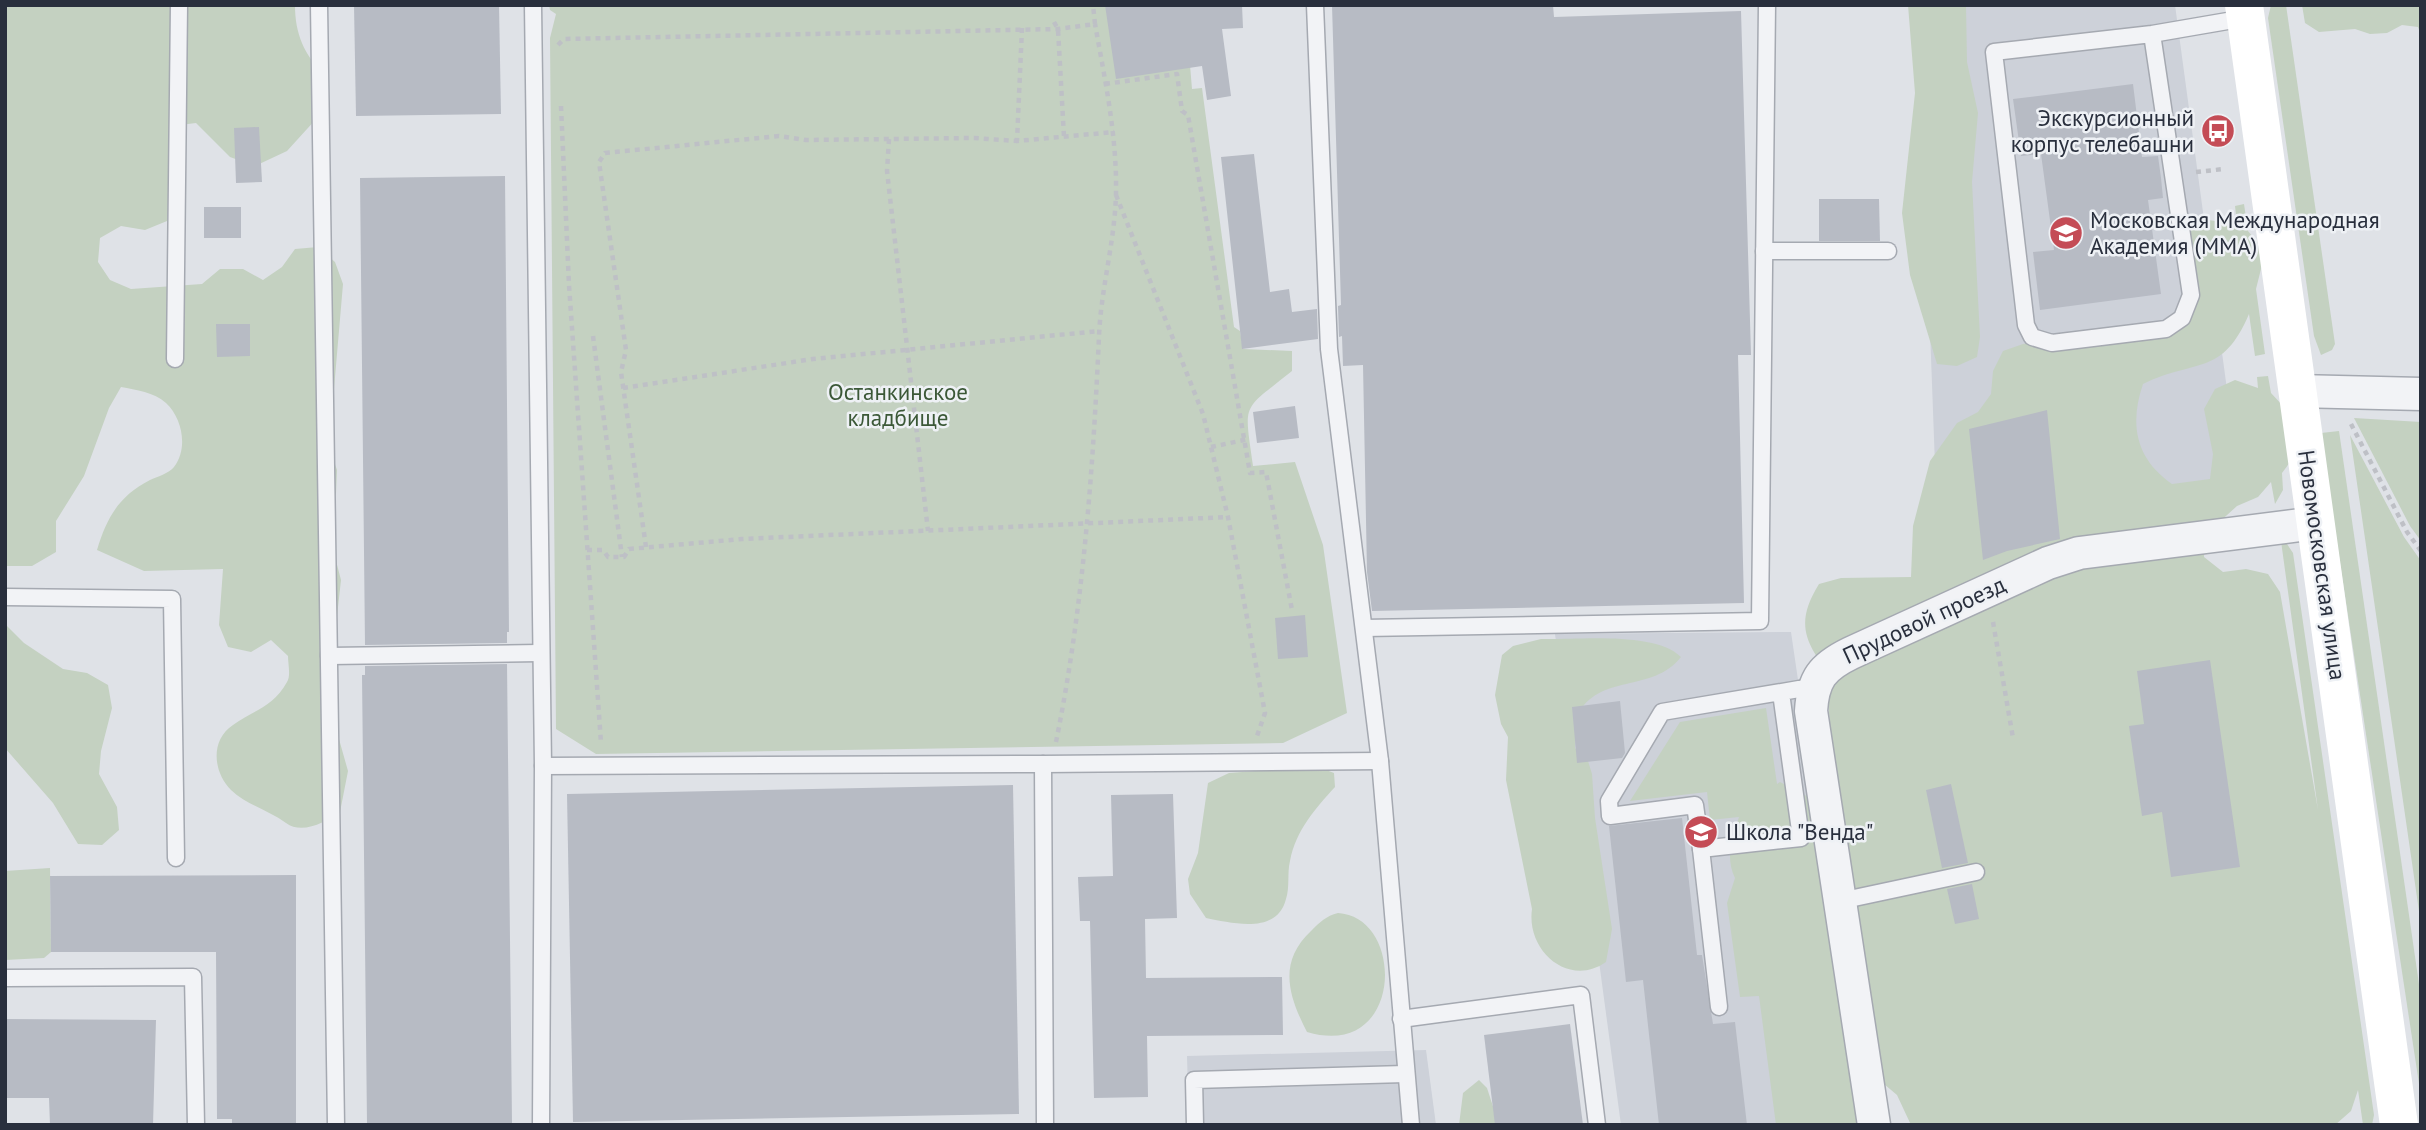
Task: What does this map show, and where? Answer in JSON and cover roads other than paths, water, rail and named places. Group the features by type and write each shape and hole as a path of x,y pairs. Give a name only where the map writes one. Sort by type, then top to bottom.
{"main road":[{"name":"Новомосковская улица","path":"2244,11 2399,1125"}],"street":[{"path":"2297,391 2421,394"},
{"name":"Прудовой проезд","path":"1812,688 1834,661 2048,563 2079,553 2316,523"},
{"path":"1812,688 1811,711 1874,1125"}],"lane":[{"path":"175,359 179,5"},
{"path":"319,5 335,1125"},
{"path":"533,5 542,766 541,1125"},
{"path":"1315,5 1329,349 1380,761 1411,1125"},
{"path":"1364,628 1760,621 1767,5"},
{"path":"2152,34 2191,295 2182,318 2166,329 2052,343 2032,337 2026,326 1994,52 2152,34 2244,11"},
{"path":"1764,251 1888,251"},
{"path":"5,597 172,599 176,858"},
{"path":"328,656 539,653"},
{"path":"1719,1007 1695,805 1610,816 1609,800 1662,712 1812,688"},
{"path":"1701,849 1801,838 1781,692"},
{"path":"542,766 1380,761"},
{"path":"1043,764 1045,1125"},
{"path":"1840,901 1976,872"},
{"path":"5,978 193,977 196,1125"},
{"path":"1401,1019 1581,995 1597,1125"},
{"path":"1195,1125 1194,1080 1405,1074"}],"place":[{"name":"Экскурсионный корпус телебашни","path":"2218,131"},
{"name":"Московская Международная Академия (ММА)","path":"2066,233"},
{"name":"Школа \"Венда\"","path":"1701,832"}],"park label":[{"name":"Останкинское кладбище","path":"898,405"}]}
